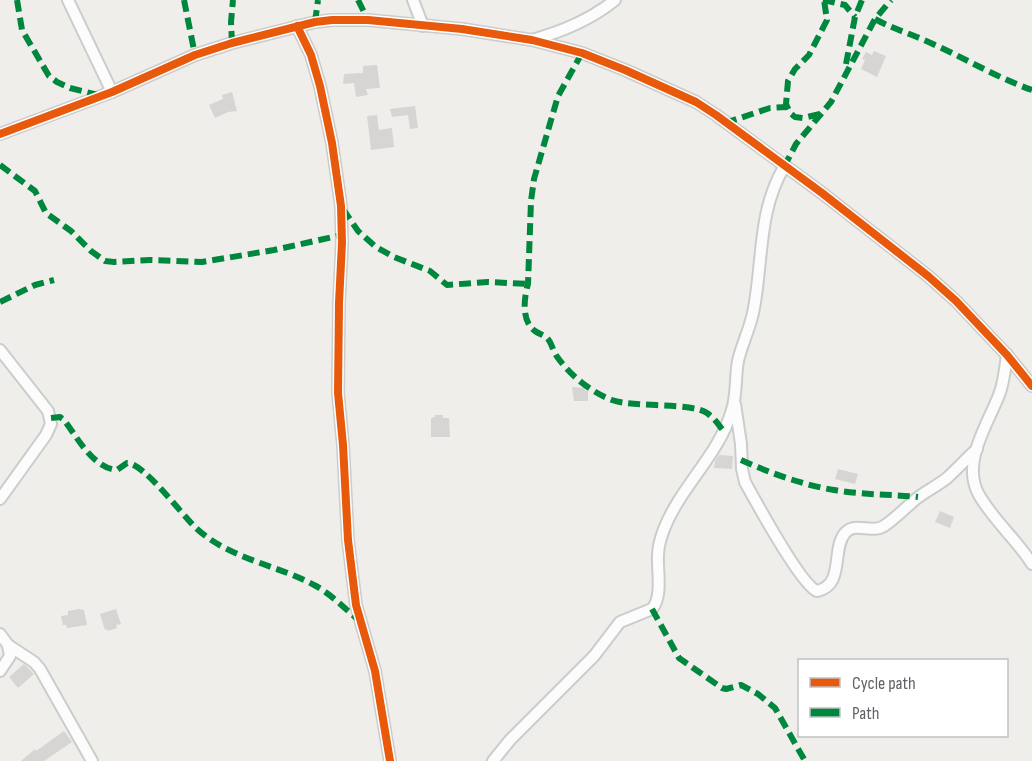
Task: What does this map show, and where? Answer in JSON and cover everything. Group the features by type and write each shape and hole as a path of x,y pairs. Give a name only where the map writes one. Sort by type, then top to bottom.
{"street":[{"path":"68,0 112,92"},
{"path":"412,0 423,26"},
{"path":"532,40 578,24 600,12 615,0"},
{"path":"0,134 112,92 195,55 297,26 332,20 368,20 462,29 532,40 582,53 689,99 716,115 784,167 822,192 928,276 956,301 1007,355 1032,386"},
{"path":"297,26 311,56 320,86 332,143 341,206 338,393 348,540 356,605 375,670 390,761"},
{"path":"493,761 517,732 594,656 620,622 652,609 655,605 658,588 658,554 665,527 680,499 717,444 732,413 738,360 755,307 769,196 784,167"},
{"path":"0,350 48,411 51,424 46,435 0,500"},
{"path":"1007,355 1000,393 977,449 972,470 977,492 999,524 1032,564"},
{"path":"735,401 741,444 741,469 745,482 806,582 811,589 817,591 828,586 834,576 838,548 846,531 855,527 870,529 882,527 918,497 946,479 977,449"},
{"path":"0,634 8,645 10,656 0,671"},
{"path":"8,645 34,662 40,669 92,761"}],"building":[{"path":"874,51 886,56 877,77 861,69 865,60 862,59 866,52 872,55"},
{"path":"377,65 380,88 366,89 368,95 356,97 354,83 343,84 344,74 363,73 363,66"},
{"path":"232,92 237,111 215,118 209,105 223,99 222,95"},
{"path":"415,106 418,128 410,129 408,115 392,117 390,109"},
{"path":"377,115 379,130 392,128 394,147 371,150 367,116"},
{"path":"572,387 585,388 585,391 588,391 588,401 574,401"},
{"path":"435,415 449,418 450,437 431,437 431,418"},
{"path":"719,455 733,456 732,469 714,468"},
{"path":"838,469 858,474 855,484 835,479"},
{"path":"940,511 954,517 950,528 935,522"},
{"path":"116,609 121,624 116,625 117,628 105,630 100,614"},
{"path":"84,610 87,625 67,628 63,625 61,616 68,615 68,611"},
{"path":"24,664 34,674 18,688 9,677"},
{"path":"64,731 72,742 44,761 21,761 35,749 36,751"}],"marked path":[{"path":"17,0 22,30 49,76 70,88 98,95"},
{"path":"184,0 195,55"},
{"path":"232,43 233,0"},
{"path":"315,22 318,0"},
{"path":"358,0 368,20"},
{"path":"823,0 845,5 855,17"},
{"path":"820,114 803,118 795,117 790,113 786,104 788,81 795,69 809,55 827,20 824,0"},
{"path":"846,64 855,17 862,0"},
{"path":"784,167 796,144 831,102 875,19 891,0"},
{"path":"875,19 1032,90"},
{"path":"582,53 558,96 534,179 528,284 525,296 527,321 535,331 547,338 556,356 569,371 597,393 622,402 688,407 699,410 707,413 723,430"},
{"path":"725,123 770,108 787,107"},
{"path":"0,165 35,191 46,213 71,231 105,261 202,262 274,250 342,235"},
{"path":"343,209 358,231 376,247 394,257 430,271 447,285 488,282 528,284"},
{"path":"0,302 35,285 54,280"},
{"path":"51,418 60,417 64,420 86,451 100,464 117,470 127,463 143,471 209,539 238,554 316,586 359,620"},
{"path":"741,460 787,478 822,488 855,493 918,497"},
{"path":"652,609 679,658 722,688 741,685 758,694 775,708 805,761"}],"cycle path":[{"path":"0,134 112,92 195,55 315,22 368,20 462,29 532,40 582,53 625,70 696,102 716,115 822,193 928,276 956,301 1007,355 1032,386"},
{"path":"297,26 311,55 320,86 332,143 341,206 338,393 348,540 356,605 375,671 390,761"}]}
